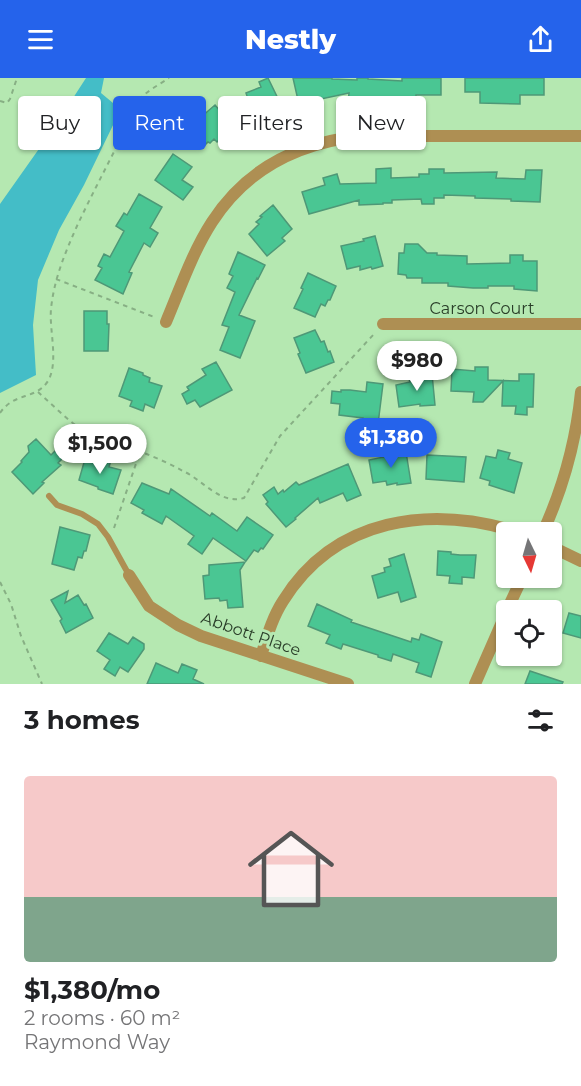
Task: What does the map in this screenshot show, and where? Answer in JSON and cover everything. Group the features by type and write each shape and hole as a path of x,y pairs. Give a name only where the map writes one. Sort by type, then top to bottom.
{"street":[{"path":"166,322 199,246 216,216 245,184 264,168 288,154 336,138 360,136 581,136"},
{"name":"Carson Court","path":"383,324 581,324"},
{"path":"547,522 567,465 581,392"},
{"path":"261,656 274,618 292,587 317,560 348,540 381,526 417,520 459,520 496,526"},
{"path":"562,552 581,561"},
{"name":"Abbott Place","path":"129,575 149,606 177,625 201,636 348,684"},
{"path":"475,684 496,636"}],"lane":[{"path":"49,496 57,505 82,514 98,524 129,575"}],"path":[{"path":"0,101 7,103 10,99 17,78"},
{"path":"0,413 5,405 20,397 38,392 48,381 53,366 51,310 56,279 62,261 136,104 143,96 169,78"},
{"path":"56,279 166,322"},
{"path":"38,392 71,422 89,434 185,471 206,487 226,498 236,500 244,498 280,436 383,324"},
{"path":"113,531 140,452"},
{"path":"0,582 42,684"}],"water":[{"path":"86,78 104,78 101,93 113,103 113,125 101,150 101,96 74,96"},
{"path":"38,150 101,150 59,230 38,280 33,325 36,375 0,393 0,204"}],"building":[{"path":"268,78 277,96 247,96 246,93 261,87 259,82"},
{"path":"293,78 357,80 357,78 368,78 402,81 402,78 441,78 441,95 349,96 349,93 324,98 324,96 297,96"},
{"path":"465,78 544,78 544,95 520,95 520,104 480,103 480,92 465,92"},
{"path":"215,105 218,109 217,142 214,139 206,144 206,113"},
{"path":"173,154 192,167 182,180 193,187 183,200 155,180"},
{"path":"391,168 391,178 419,177 419,174 429,174 429,169 444,169 444,173 497,172 496,178 525,179 526,170 542,170 540,202 444,195 444,198 434,198 434,204 422,204 421,199 359,205 359,200 309,214 302,192 325,185 323,178 337,174 340,184 376,183 376,169"},
{"path":"139,194 162,207 150,228 158,233 150,247 144,243 129,272 132,273 123,294 95,280 102,268 98,266 104,254 110,257 124,231 116,226 124,213 127,215"},
{"path":"273,205 292,229 282,238 285,241 267,256 249,234 259,224 256,222 262,217 260,216"},
{"path":"375,236 383,266 360,270 360,266 347,269 341,246"},
{"path":"405,244 418,244 427,253 437,253 437,255 467,256 467,264 510,263 510,255 523,255 523,261 537,261 537,291 514,289 514,286 473,288 448,286 448,283 422,283 422,278 407,278 406,275 398,274 399,253 404,253"},
{"path":"238,252 265,265 239,315 255,321 240,358 220,350 229,327 222,325 235,292 227,288 233,276 229,274"},
{"path":"308,273 336,286 330,300 325,306 321,304 315,317 294,308"},
{"path":"84,311 107,311 108,351 84,351"},
{"path":"315,330 321,342 324,341 328,352 330,351 334,362 306,373 294,338"},
{"path":"216,362 232,390 200,407 195,400 187,404 182,394 189,390 187,387 206,375 202,369"},
{"path":"475,367 488,367 488,380 519,381 519,374 534,374 533,407 527,407 527,415 515,414 516,406 502,406 503,381 483,402 473,402 474,392 451,391 452,369 475,371"},
{"path":"129,368 143,373 150,378 149,382 162,386 154,408 145,404 143,411 130,406 132,401 119,396"},
{"path":"432,374 435,405 420,406 420,404 399,407 396,385 410,382 409,379 416,378 416,376"},
{"path":"367,382 383,384 378,424 362,422 363,418 339,415 340,404 331,403 332,391 366,392"},
{"path":"36,439 51,455 58,448 65,456 58,463 61,465 42,482 44,483 33,494 12,472 29,452 28,446"},
{"path":"498,450 510,453 508,459 522,463 514,493 489,485 490,481 480,478 486,456 496,458"},
{"path":"406,452 411,483 387,485 386,481 373,483 369,460"},
{"path":"427,455 466,457 464,482 426,479"},
{"path":"98,456 111,460 109,467 121,470 113,494 79,480 85,459 96,462"},
{"path":"348,464 361,495 347,501 343,493 320,503 318,498 286,527 266,504 268,502 263,495 274,487 278,494 296,482 299,485"},
{"path":"142,483 169,494 171,489 210,516 212,513 237,531 247,517 273,535 263,549 261,548 258,552 254,550 246,561 213,538 202,554 188,544 194,536 166,516 162,524 142,513 144,510 131,503"},
{"path":"60,527 90,535 86,551 82,558 78,557 74,570 52,564"},
{"path":"438,551 476,555 474,578 462,577 462,584 449,583 450,576 437,575"},
{"path":"404,554 416,597 401,602 398,592 378,598 372,576 385,572 384,568 391,566 389,559"},
{"path":"245,562 240,570 243,607 228,608 227,600 205,599 203,576 209,575 209,565"},
{"path":"68,591 65,603 78,595 93,618 66,633 60,621 62,619 51,600"},
{"path":"317,604 352,620 351,622 411,642 412,638 419,640 421,634 442,642 431,677 416,672 419,663 393,654 391,661 343,644 341,649 326,643 330,635 308,626"},
{"path":"569,613 581,616 581,638 563,633"},
{"path":"109,633 128,644 133,637 144,644 144,649 128,672 120,667 115,676 104,669 110,660 97,651"},
{"path":"156,663 178,673 182,664 197,670 193,679 204,684 147,684"},
{"path":"530,671 563,682 562,684 525,684"}]}
